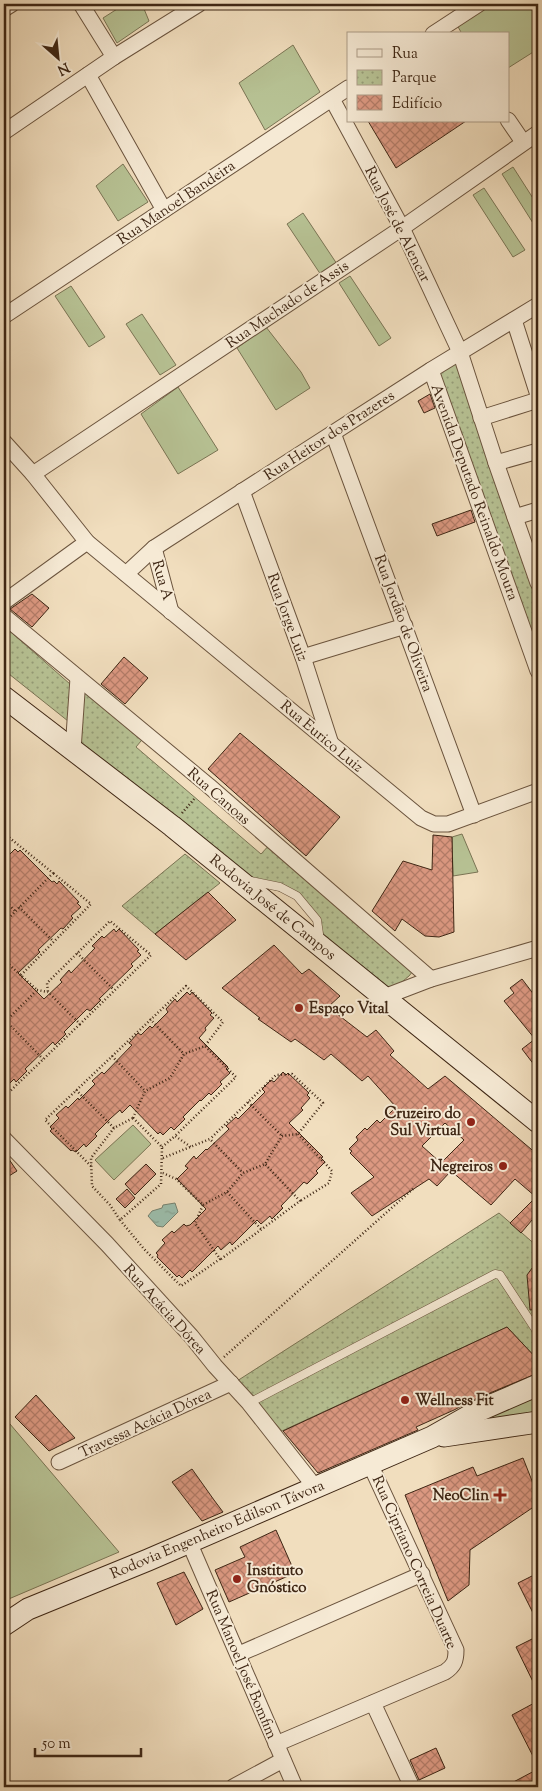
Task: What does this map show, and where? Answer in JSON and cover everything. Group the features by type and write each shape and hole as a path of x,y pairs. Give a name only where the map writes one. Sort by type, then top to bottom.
{"main road":[{"name":"Rodovia José de Campos","path":"4,697 321,945 538,1122"},
{"name":"Rodovia Engenheiro Edilson Távora","path":"4,1625 28,1609 432,1437 478,1411 538,1385"},
{"name":"Rodovia Engenheiro Edilson Távora","path":"432,1437 538,1422"},
{"path":"4,1612 28,1609"}],"street":[{"path":"4,9 12,4"},
{"path":"81,4 114,57"},
{"path":"4,132 114,57 199,4"},
{"path":"450,29 479,4"},
{"path":"88,75 164,210"},
{"name":"Rua Manoel Bandeira","path":"4,316 347,89"},
{"name":"Rua José de Alencar","path":"332,99 402,228 460,352"},
{"path":"509,122 523,142"},
{"name":"Rua Machado de Assis","path":"34,474 402,228 538,133"},
{"name":"Rua Heitor dos Prazeres","path":"126,574 154,548 431,370 538,305"},
{"path":"514,320 538,395"},
{"name":"Avenida Deputado Reinaldo Moura","path":"460,352 514,517 535,564 538,583"},
{"name":"Avenida Deputado Reinaldo Moura","path":"431,370 538,671"},
{"path":"481,418 538,400"},
{"name":"Rua Jordão de Oliveira","path":"333,433 474,814"},
{"name":"Rua Eurico Luiz","path":"4,443 34,474 87,542 421,818 434,824 448,824 538,791"},
{"path":"496,464 538,452"},
{"name":"Rua Jorge Luiz","path":"242,491 303,657 331,744"},
{"path":"514,517 538,510"},
{"path":"4,602 87,542"},
{"name":"Rua A","path":"154,548 172,612"},
{"name":"Rua Canoas","path":"4,616 209,786 431,979"},
{"path":"303,657 405,626"},
{"path":"73,750 78,678"},
{"path":"384,997 431,979 538,948"},
{"name":"Rua Acácia Dórea","path":"4,1139 107,1244 249,1403 315,1487"},
{"name":"Travessa Acácia Dórea","path":"59,1462 231,1383"},
{"name":"Rua Cipriano Correia Duarte","path":"370,1464 456,1650 456,1660 452,1667 445,1672 373,1703"},
{"name":"Rua Manoel José Bomfim","path":"189,1542 296,1787"},
{"path":"239,1654 422,1574"},
{"path":"276,1744 373,1703 412,1787"},
{"path":"233,1787 283,1760"}],"lane":[{"path":"249,1403 495,1274 500,1275 538,1333"}],"path":[{"path":"4,837 6,835 91,904 21,975"},
{"path":"4,923 53,873"},
{"path":"4,900 16,911"},
{"path":"19,908 53,941"},
{"path":"4,1092 6,1094 151,955 110,921 47,983 48,992"},
{"path":"77,953 114,990"},
{"path":"4,960 37,990 48,992 80,1024"},
{"path":"91,1166 45,1120 186,986 222,1022 206,1046 184,1054 170,1078 145,1091 133,1118 114,1128 91,1158 92,1186 110,1205 144,1249 181,1286 300,1201 329,1183 332,1171 298,1134"},
{"path":"37,990 4,1022 43,1059"},
{"path":"150,1020 184,1054"},
{"path":"162,1147 236,1077 206,1046"},
{"path":"112,1056 145,1091"},
{"path":"163,1158 192,1148 210,1139 276,1075 292,1074 323,1103 298,1134 282,1136"},
{"path":"76,1090 114,1128"},
{"path":"248,1102 282,1136"},
{"path":"120,1220 161,1184 163,1173 162,1147 133,1118"},
{"path":"175,1136 192,1148"},
{"path":"220,1259 195,1224 203,1205 227,1192 242,1173 265,1164 282,1136"},
{"path":"210,1139 242,1173"},
{"path":"265,1164 300,1201"},
{"path":"163,1173 176,1179 203,1205"},
{"path":"219,1361 414,1188"},
{"path":"227,1192 261,1229"}],"green space":[{"path":"125,4 142,4 149,21 117,43 103,18"},
{"path":"486,4 538,4 538,49 510,67 510,32 461,32 456,23"},
{"path":"293,45 320,92 265,130 239,83"},
{"path":"123,164 148,202 118,221 96,186"},
{"path":"513,167 538,206 538,231 502,174"},
{"path":"484,188 525,250 513,257 473,195"},
{"path":"303,213 337,264 321,275 287,224"},
{"path":"350,276 391,338 379,346 339,283"},
{"path":"71,286 105,337 89,347 55,296"},
{"path":"142,314 176,365 160,375 126,324"},
{"path":"266,327 301,372 310,388 276,410 237,348"},
{"path":"460,352 538,585 538,671 431,370"},
{"path":"178,387 218,450 178,474 141,414"},
{"path":"4,626 70,684 68,721 4,670"},
{"path":"78,678 146,735 136,747 261,854 272,842 413,971 409,976 384,997 321,945 317,920 297,896 237,879 73,741"},
{"path":"462,834 478,872 453,876 452,837"},
{"path":"185,854 220,883 155,934 122,906"},
{"path":"133,1125 151,1144 114,1180 95,1160"},
{"path":"499,1213 538,1247 538,1360 507,1327 282,1431 237,1381"},
{"path":"538,1392 538,1414 474,1425"},
{"path":"4,1417 119,1552 4,1601"}],"water":[{"path":"175,1203 178,1212 163,1227 157,1226 148,1216 152,1211 162,1208 163,1205"}],"building":[{"path":"369,122 465,122 396,168"},
{"path":"430,394 435,408 424,413 418,401"},
{"path":"471,510 475,522 437,536 432,524"},
{"path":"32,594 49,608 32,627 10,609"},
{"path":"124,657 148,678 125,704 101,684"},
{"path":"240,733 340,817 306,856 208,769"},
{"path":"433,835 452,837 454,932 439,937 425,936 402,919 395,931 372,911 403,861 432,870"},
{"path":"15,849 18,852 20,850 52,882 54,881 57,884 59,881 79,902 77,903 81,907 71,916 73,918 63,929 61,928 38,950 40,952 18,973 44,999 62,982 60,980 69,970 71,973 95,948 92,946 102,936 104,938 114,929 116,932 119,929 139,950 137,951 141,955 90,1011 87,1009 64,1032 66,1034 55,1045 53,1042 25,1069 27,1071 16,1082 14,1079 4,1089 4,860"},
{"path":"208,892 236,920 186,960 155,934"},
{"path":"274,945 302,974 309,969 340,996 328,1007 367,1037 376,1030 394,1051 390,1055 428,1089 445,1076 538,1155 538,1213 521,1233 510,1223 536,1197 515,1179 491,1205 451,1171 437,1186 429,1179 372,1216 351,1193 374,1177 350,1153 352,1151 349,1149 358,1140 356,1137 365,1128 367,1130 377,1120 380,1123 396,1107 368,1076 362,1081 331,1054 324,1060 295,1039 291,1042 258,1019 260,1018 222,988","holes":["445,1123 464,1140 441,1163 422,1146"]},
{"path":"522,979 538,1000 538,1070 522,1049 535,1039 504,1001 514,993 510,988"},
{"path":"187,992 190,995 192,992 212,1013 210,1015 214,1018 199,1038 228,1067 226,1069 230,1073 220,1082 222,1084 211,1095 209,1093 200,1100 183,1117 185,1119 174,1130 171,1127 163,1135 160,1132 158,1134 130,1105 122,1113 120,1110 111,1118 95,1134 97,1136 86,1147 84,1144 76,1152 71,1151 50,1131 52,1129 50,1127 59,1118 56,1115 66,1106 68,1108 78,1098 79,1100 95,1084 92,1081 102,1072 104,1074 132,1045 129,1043 138,1033 141,1035 150,1026 152,1028 168,1012 166,1009 175,999 177,1002"},
{"path":"283,1072 286,1075 288,1073 309,1093 307,1095 310,1098 301,1108 303,1110 289,1123 323,1157 321,1158 325,1162 316,1171 318,1173 307,1184 304,1182 281,1206 283,1208 272,1219 270,1216 261,1224 257,1220 232,1245 230,1242 221,1250 218,1246 192,1272 190,1270 182,1278 179,1275 177,1277 157,1257 156,1253 165,1243 162,1240 172,1231 174,1233 184,1224 186,1226 190,1225 206,1209 177,1179 188,1168 185,1166 194,1156 196,1159 207,1150 229,1129 226,1126 236,1117 238,1119 265,1092 262,1089 271,1080 274,1082"},
{"path":"4,1152 17,1171 4,1179"},
{"path":"146,1164 156,1174 135,1195 125,1184"},
{"path":"127,1189 135,1198 125,1208 116,1199"},
{"path":"538,1260 538,1309 530,1310 527,1275"},
{"path":"507,1327 538,1360 538,1373 473,1400 416,1427 418,1430 318,1473 283,1431"},
{"path":"36,1395 75,1438 49,1451 15,1417"},
{"path":"523,1458 538,1496 538,1504 470,1550 469,1585 448,1601 405,1495 473,1467 477,1476"},
{"path":"192,1469 223,1512 202,1521 172,1482"},
{"path":"276,1530 295,1573 229,1602 215,1570 245,1557 240,1547"},
{"path":"184,1572 203,1609 176,1625 157,1583"},
{"path":"534,1575 538,1582 538,1623 518,1583"},
{"path":"538,1636 538,1692 516,1647"},
{"path":"538,1701 538,1766 512,1715"},
{"path":"436,1748 445,1768 419,1780 410,1760"},
{"path":"538,1769 538,1787 504,1787"}],"place":[{"name":"Espaço Vital","path":"299,1008"},
{"name":"Cruzeiro do Sul Virtual","path":"471,1122"},
{"name":"Negreiros","path":"503,1166"},
{"name":"Wellness Fit","path":"405,1400"},
{"name":"NeoClin","path":"500,1495"},
{"name":"Instituto Gnóstico","path":"237,1579"}]}
